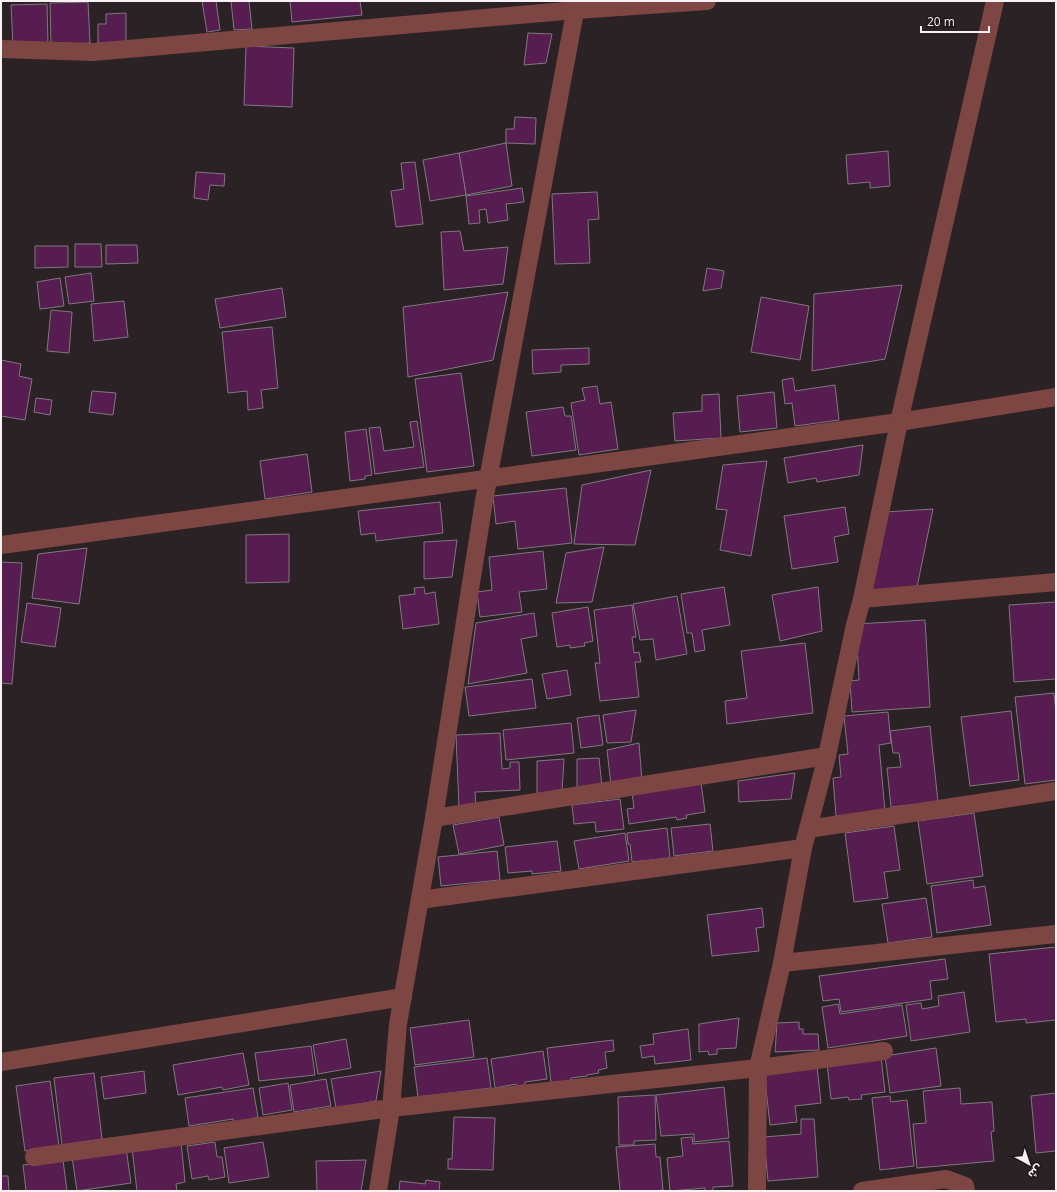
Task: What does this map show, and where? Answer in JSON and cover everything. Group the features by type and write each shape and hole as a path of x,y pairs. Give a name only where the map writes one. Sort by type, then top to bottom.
{"street":[{"path":"1,49 93,52 576,6 707,1"},
{"path":"752,1190 758,1068 782,963 803,848 827,756 899,422 995,1"},
{"path":"378,1191 391,1108 398,1024 434,818 484,501 576,6"},
{"path":"1,545 899,422 1056,397"},
{"path":"862,599 1056,582"},
{"path":"434,818 827,756"},
{"path":"808,829 1056,791"},
{"path":"420,900 803,848"},
{"path":"782,963 1056,934"},
{"path":"1,1062 403,997"},
{"path":"34,1156 391,1108 758,1068 884,1051"},
{"path":"862,1191 946,1179 966,1186 966,1191"}],"building":[{"path":"202,1 216,1 220,30 207,32"},
{"path":"231,1 249,1 252,29 234,30"},
{"path":"290,1 360,1 362,15 292,22"},
{"path":"88,2 90,43 51,45 50,3"},
{"path":"47,4 48,44 13,46 11,5"},
{"path":"126,13 126,43 98,43 98,24 106,24 106,14"},
{"path":"528,33 552,34 546,63 524,65"},
{"path":"246,46 294,48 292,107 244,105"},
{"path":"515,117 536,118 535,144 506,143 506,129 514,129"},
{"path":"506,143 512,186 466,195 459,153"},
{"path":"888,151 890,186 870,188 870,182 848,184 846,155"},
{"path":"459,153 466,195 430,201 423,160"},
{"path":"415,162 423,224 396,227 391,191 404,189 401,163"},
{"path":"196,172 225,174 224,186 210,185 208,200 194,198"},
{"path":"522,188 524,202 506,204 508,220 488,223 486,209 479,210 480,223 469,224 466,196"},
{"path":"597,192 599,219 588,220 590,263 555,264 552,194"},
{"path":"460,231 464,251 508,247 503,284 444,290 441,232"},
{"path":"75,244 101,244 102,267 75,267"},
{"path":"106,245 137,245 138,263 106,264"},
{"path":"35,246 68,246 68,267 35,268"},
{"path":"707,268 724,271 721,288 703,291"},
{"path":"91,273 94,301 69,304 65,277"},
{"path":"60,278 64,306 40,309 37,282"},
{"path":"902,285 885,359 812,371 814,294"},
{"path":"282,288 286,317 220,328 215,299"},
{"path":"508,292 493,360 408,377 403,307"},
{"path":"761,297 809,306 800,360 751,352"},
{"path":"124,301 128,337 94,341 91,304"},
{"path":"51,310 72,312 69,353 47,351"},
{"path":"272,327 278,388 261,390 263,408 248,410 247,391 228,393 222,332"},
{"path":"589,348 589,364 561,365 561,372 533,374 532,350"},
{"path":"1,360 21,364 19,376 32,379 25,420 1,416"},
{"path":"461,373 474,466 427,472 415,379"},
{"path":"793,378 795,391 835,385 839,420 795,426 792,403 785,404 782,380"},
{"path":"597,386 600,404 611,402 618,449 579,455 571,403 585,400 582,388"},
{"path":"92,391 116,393 113,415 89,412"},
{"path":"774,392 777,428 740,432 737,396"},
{"path":"719,394 721,438 675,441 673,413 702,411 702,395"},
{"path":"36,398 52,400 50,415 34,412"},
{"path":"563,407 565,416 571,416 576,450 532,456 526,412"},
{"path":"417,421 424,467 375,474 369,428 380,427 384,451 414,447 410,422"},
{"path":"366,429 372,475 365,476 365,479 350,481 345,432"},
{"path":"863,445 859,475 817,482 816,478 788,483 784,458"},
{"path":"307,454 312,492 265,499 260,461"},
{"path":"767,461 751,556 720,550 727,510 716,509 723,465"},
{"path":"651,470 635,545 574,544 582,485"},
{"path":"566,488 572,543 518,549 515,521 496,524 493,496"},
{"path":"440,502 443,533 376,541 375,533 361,535 358,511"},
{"path":"845,507 849,534 834,537 838,562 792,569 784,516"},
{"path":"933,509 917,587 870,591 885,512"},
{"path":"289,534 289,582 246,583 246,535"},
{"path":"457,540 452,577 424,579 424,542"},
{"path":"604,547 592,602 556,603 566,553"},
{"path":"87,548 79,604 32,598 38,554"},
{"path":"543,551 547,589 519,592 522,612 480,617 477,592 492,590 489,557"},
{"path":"1,562 22,563 12,684 1,683"},
{"path":"424,587 425,594 435,592 439,624 403,629 399,596 415,594 414,588"},
{"path":"724,587 730,625 702,630 705,650 695,652 692,633 687,633 681,594"},
{"path":"818,587 822,631 780,641 772,595"},
{"path":"677,596 687,654 656,660 653,639 640,640 633,604"},
{"path":"1056,602 1056,679 1014,682 1009,605"},
{"path":"27,603 61,608 55,647 21,642"},
{"path":"632,605 636,637 632,637 634,653 639,652 641,662 635,662 639,697 600,701 595,663 600,663 594,610"},
{"path":"588,607 593,641 584,643 585,646 570,648 570,645 557,647 552,613"},
{"path":"534,613 537,636 521,639 527,673 468,684 476,623"},
{"path":"925,620 930,707 852,712 850,681 859,680 856,624"},
{"path":"805,643 813,713 727,724 725,701 747,698 741,651"},
{"path":"567,670 571,695 547,699 542,674"},
{"path":"532,679 536,708 469,716 465,687"},
{"path":"1054,693 1056,714 1056,780 1025,784 1015,697"},
{"path":"636,710 631,742 607,743 603,715"},
{"path":"1011,711 1019,780 970,786 961,717"},
{"path":"888,712 891,743 879,745 885,811 836,816 833,778 841,777 839,755 848,754 844,716"},
{"path":"599,715 603,745 581,748 577,718"},
{"path":"571,723 574,753 506,760 503,730"},
{"path":"930,726 938,802 891,807 887,768 901,767 899,753 893,753 890,731"},
{"path":"500,733 502,769 510,768 510,762 519,762 520,790 475,792 476,806 459,807 456,735"},
{"path":"639,743 642,781 611,785 607,750"},
{"path":"599,758 602,787 577,792 577,759"},
{"path":"564,759 562,791 537,797 537,761"},
{"path":"795,773 791,799 739,802 738,781"},
{"path":"701,783 705,812 686,815 687,818 677,820 676,817 629,824 627,809 634,808 632,793"},
{"path":"620,799 624,829 596,832 595,822 574,824 572,805"},
{"path":"974,813 983,876 927,884 918,821"},
{"path":"499,817 504,845 459,854 453,825"},
{"path":"710,824 713,851 674,856 671,828"},
{"path":"894,826 900,870 884,872 888,898 854,902 845,833"},
{"path":"667,828 670,858 632,862 627,833"},
{"path":"625,833 629,861 579,869 574,841"},
{"path":"557,841 561,871 532,874 532,871 508,873 505,847"},
{"path":"497,851 500,880 441,886 438,857"},
{"path":"973,880 974,888 985,886 991,925 937,933 931,886"},
{"path":"926,898 932,937 888,943 882,904"},
{"path":"762,908 764,927 756,928 759,951 712,956 707,915"},
{"path":"1056,947 1056,1020 1026,1023 1026,1019 996,1022 989,954"},
{"path":"945,959 948,979 930,981 932,999 841,1012 839,999 823,1001 819,976"},
{"path":"964,992 970,1032 911,1041 906,1005 921,1003 922,1009 939,1006 938,996"},
{"path":"838,1004 840,1014 902,1005 907,1036 828,1048 822,1007"},
{"path":"739,1018 736,1048 717,1049 717,1054 709,1055 708,1051 699,1052 699,1024"},
{"path":"469,1020 474,1057 415,1065 410,1028"},
{"path":"799,1022 799,1029 803,1029 803,1034 818,1034 819,1050 775,1052 777,1023"},
{"path":"688,1029 691,1060 655,1064 654,1056 642,1058 640,1046 654,1044 653,1034"},
{"path":"346,1039 351,1068 318,1074 313,1045"},
{"path":"613,1040 614,1051 605,1052 607,1068 598,1070 599,1073 571,1078 571,1081 551,1083 547,1048"},
{"path":"311,1046 315,1075 259,1081 255,1053"},
{"path":"936,1048 941,1086 890,1093 885,1056"},
{"path":"543,1051 547,1079 525,1082 525,1085 517,1086 516,1084 495,1088 491,1059"},
{"path":"243,1053 249,1085 223,1090 222,1087 178,1095 173,1065"},
{"path":"881,1057 885,1092 861,1095 862,1099 849,1100 848,1097 831,1099 827,1063"},
{"path":"487,1058 491,1088 418,1097 414,1067"},
{"path":"817,1066 821,1103 795,1106 797,1122 770,1125 764,1072"},
{"path":"144,1071 146,1093 104,1099 101,1077"},
{"path":"381,1071 376,1101 336,1108 331,1079"},
{"path":"94,1073 102,1139 62,1145 54,1078"},
{"path":"326,1079 331,1106 294,1112 290,1085"},
{"path":"50,1081 59,1146 25,1151 16,1086"},
{"path":"288,1083 292,1110 263,1115 259,1088"},
{"path":"724,1087 729,1138 694,1142 694,1134 661,1136 656,1095"},
{"path":"253,1088 258,1117 233,1124 233,1119 189,1126 185,1098"},
{"path":"960,1088 961,1104 992,1102 994,1131 991,1132 994,1161 917,1168 913,1124 926,1123 923,1091"},
{"path":"1056,1093 1056,1151 1036,1153 1031,1096"},
{"path":"655,1095 656,1140 634,1141 634,1145 619,1145 618,1097"},
{"path":"890,1096 891,1102 907,1100 914,1166 880,1170 872,1098"},
{"path":"454,1117 495,1118 493,1170 448,1169 448,1159 452,1159"},
{"path":"801,1119 814,1119 818,1177 768,1181 764,1137 801,1134"},
{"path":"692,1137 693,1144 729,1141 733,1186 713,1187 713,1191 705,1191 705,1188 670,1191 667,1158 683,1156 681,1138"},
{"path":"181,1142 185,1182 176,1184 177,1191 137,1191 132,1148"},
{"path":"215,1142 217,1157 222,1157 225,1177 209,1180 208,1176 192,1179 187,1146"},
{"path":"263,1142 269,1177 229,1183 224,1148"},
{"path":"655,1144 656,1157 660,1157 663,1190 620,1191 616,1147"},
{"path":"126,1148 131,1183 77,1191 72,1157"},
{"path":"63,1160 67,1191 26,1191 23,1165"},
{"path":"366,1160 361,1191 317,1191 316,1161"},
{"path":"1,1176 8,1176 9,1191 1,1191"},
{"path":"426,1180 440,1182 439,1191 399,1191 400,1181 425,1184"}]}
